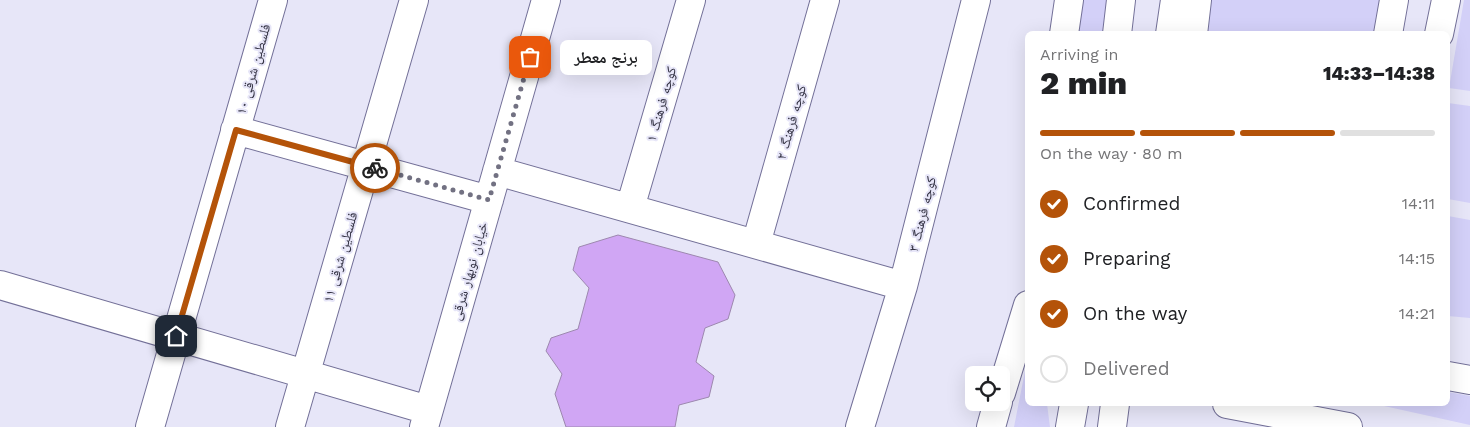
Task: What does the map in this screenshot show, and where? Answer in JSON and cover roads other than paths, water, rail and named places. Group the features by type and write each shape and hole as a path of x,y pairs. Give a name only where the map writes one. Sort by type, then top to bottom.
{"street":[{"name":"فلسطین شرقی ۱۰","path":"150,427 273,0"},
{"name":"فلسطین شرقی ۱۱","path":"290,427 414,0"},
{"name":"خیابان نوبهار شرقی","path":"426,419 546,0"},
{"name":"کوچه فرهنگ ۱","path":"630,208 691,0"},
{"name":"کوچه فرهنگ ۲","path":"756,244 825,0"},
{"name":"کوچه فرهنگ ۳","path":"860,427 903,286 976,0"},
{"path":"1064,31 1068,0"},
{"path":"1117,31 1121,0"},
{"path":"1170,31 1175,0"},
{"path":"1193,31 1197,0"},
{"path":"1389,31 1394,0"},
{"path":"1441,31 1446,0"},
{"path":"236,130 489,200"},
{"path":"497,171 903,286"},
{"path":"0,285 306,374 426,419"},
{"path":"1009,366 1025,315"},
{"path":"1450,376 1470,380"},
{"path":"1070,427 1074,406"},
{"path":"1112,427 1115,406"},
{"path":"1238,406 1348,427"},
{"path":"991,427 995,411"}],"place":[{"name":"برنج معطر","path":"530,57"}]}
